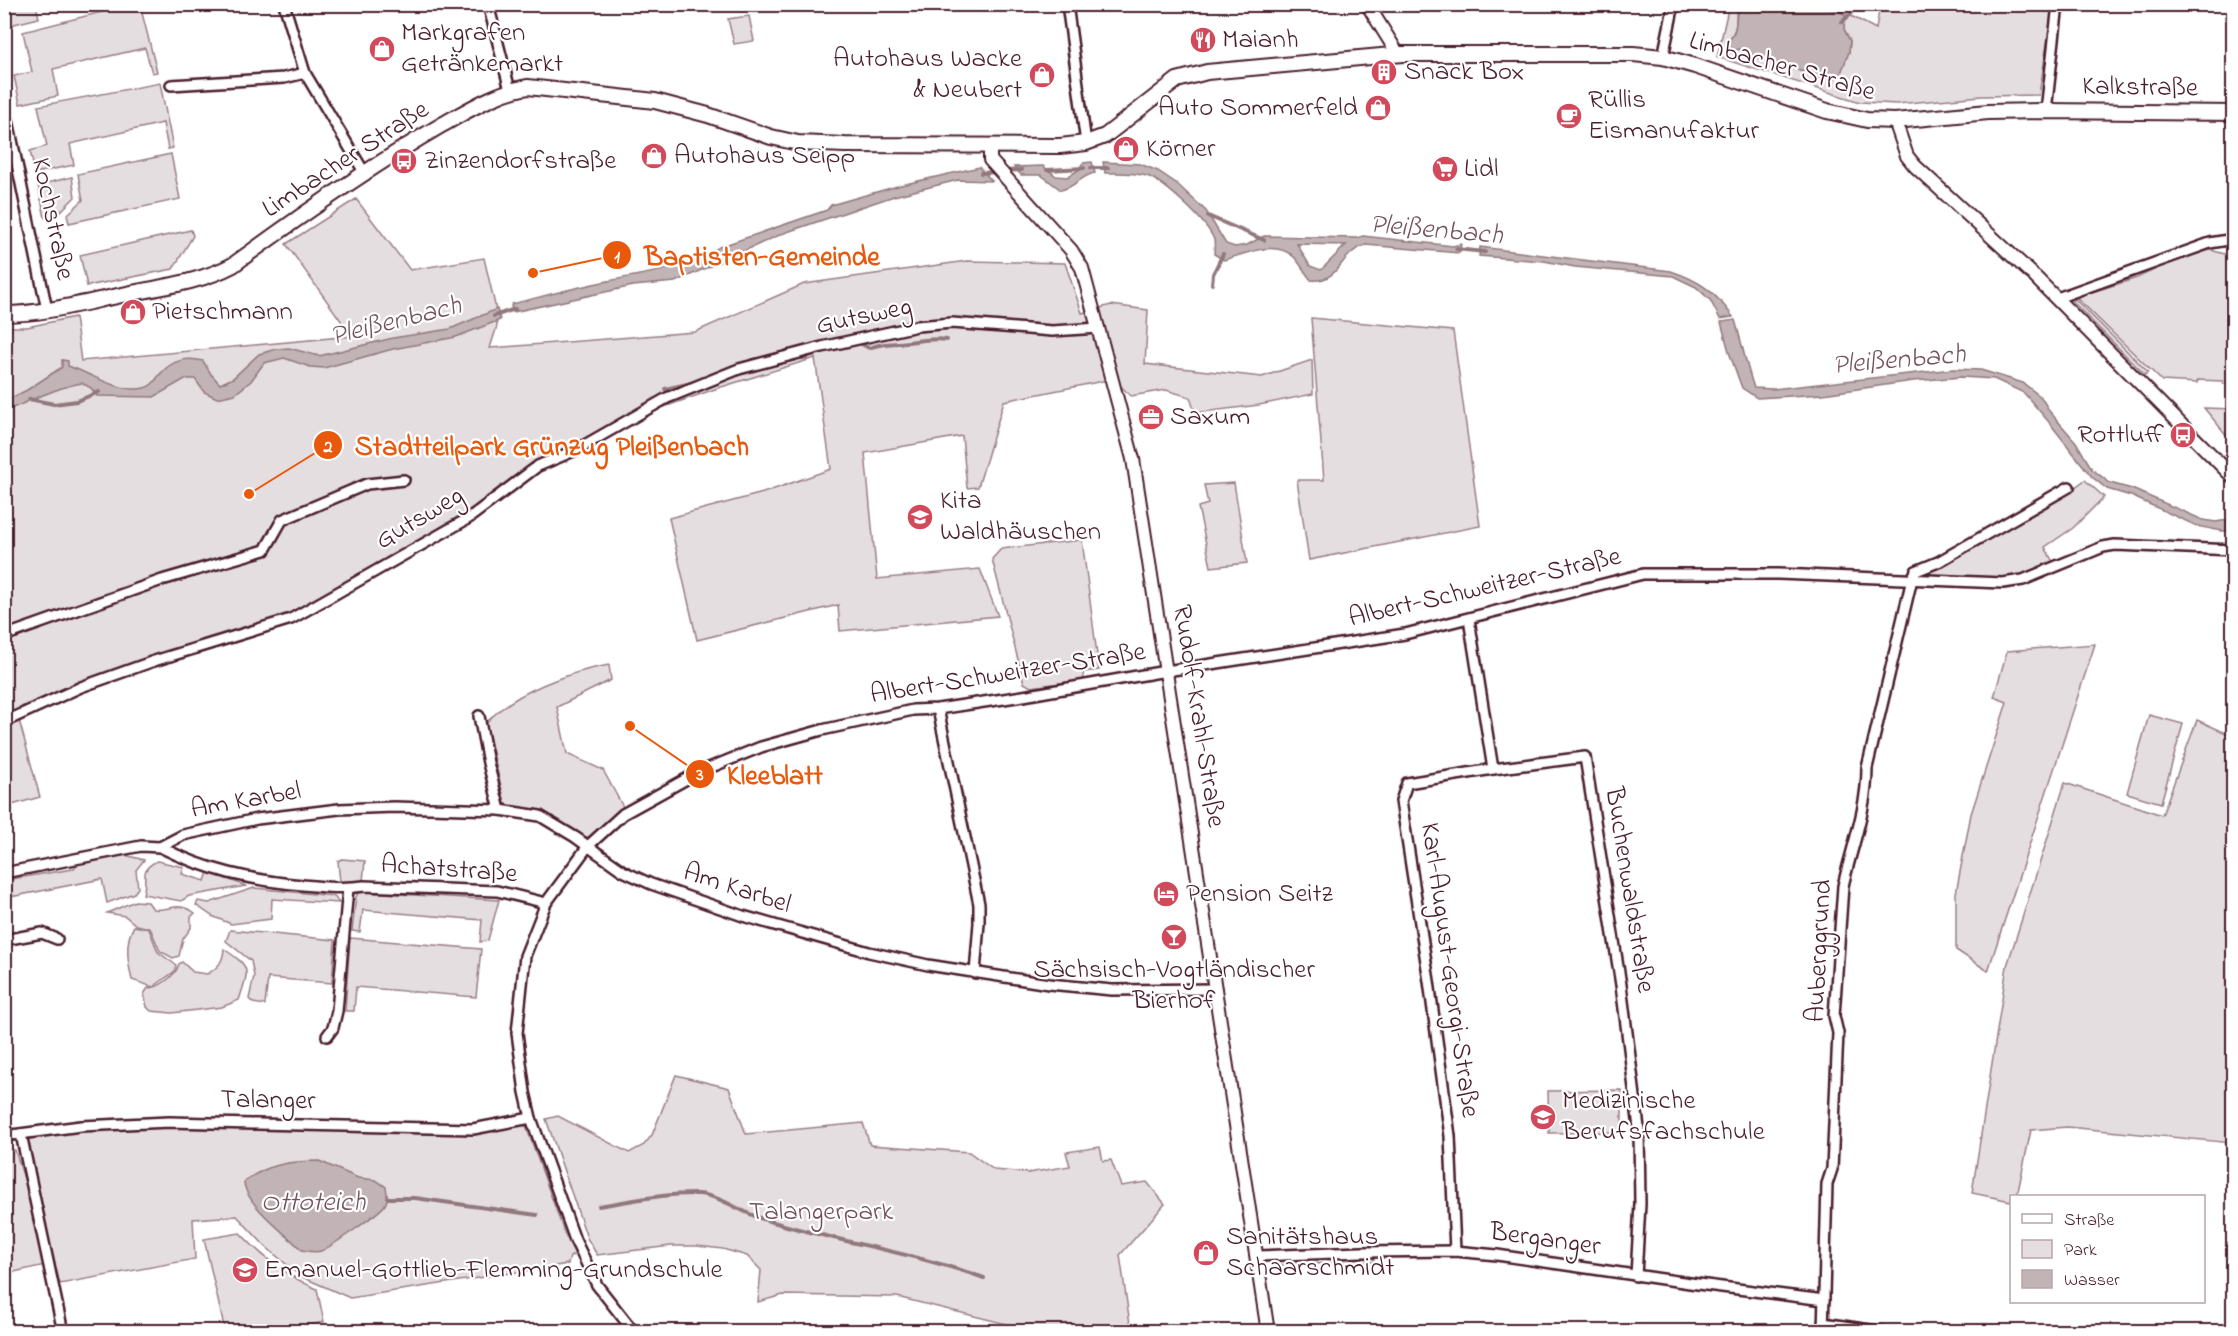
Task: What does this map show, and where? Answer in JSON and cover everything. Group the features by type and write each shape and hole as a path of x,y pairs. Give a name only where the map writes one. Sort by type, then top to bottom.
{"main road":[{"name":"Limbacher Straße","path":"4,314 34,313 191,281 220,272 233,266 364,172 466,111 510,90 528,87 655,101 708,115 771,137 798,142 845,145 1060,146 1086,143 1105,136 1177,80 1207,72 1398,54 1551,52 1633,54 1663,57 1827,111 1867,120 1895,121"},
{"name":"Kalkstraße","path":"1895,121 1988,112 2234,113"}],"street":[{"path":"284,4 305,73 364,172"},
{"path":"488,4 510,90"},
{"path":"1067,4 1086,143"},
{"path":"1367,4 1398,54"},
{"name":"Limbacher Straße","path":"1663,57 1674,4"},
{"name":"Kalkstraße","path":"2046,111 2058,4"},
{"path":"171,85 284,78 305,73"},
{"name":"Kochstraße","path":"4,101 48,310"},
{"name":"Limbacher Straße","path":"1895,121 1907,156 1915,166 2057,298 2234,478"},
{"name":"Rudolf-Krahl-Straße","path":"990,146 990,160 1071,250 1082,268 1133,459 1268,1332"},
{"path":"2057,298 2210,243 2234,239"},
{"name":"Gutsweg","path":"4,722 81,687 154,661 291,619 469,519 538,466 576,450 667,398 739,369 822,347 917,326 952,323 1052,331 1099,328"},
{"name":"Gutsweg","path":"4,636 162,580 265,550 282,520 367,484 404,480"},
{"path":"2069,488 1938,562 1916,572 1912,579 1975,583 2014,582 2050,570 2103,547 2115,545 2234,550"},
{"name":"Albert-Schweitzer-Straße","path":"634,1332 597,1285 575,1240 531,1118 517,1033 525,956 546,903 588,846 623,814 699,772 753,750 831,728 913,710 938,709 1023,696 1406,634 1643,574 1722,573 1912,579"},
{"name":"Auberggrund","path":"1823,1327 1827,1184 1832,1169 1838,1033 1834,1016 1843,886 1847,867 1853,855 1867,785 1867,768 1912,579"},
{"path":"1469,619 1493,769"},
{"path":"938,709 979,904 975,974"},
{"path":"479,716 488,763 501,810"},
{"name":"Buchenwaldstraße","path":"1493,769 1585,757 1621,985 1639,1128 1640,1203 1636,1276"},
{"name":"Karl-August-Georgi-Straße","path":"1455,1251 1450,1136 1401,801 1407,783 1493,769"},
{"name":"Am Karbel","path":"4,873 141,846 160,847 183,835 257,819 331,810 394,807 501,810 540,816 623,871 651,884 743,916 870,952 975,974 1049,984 1112,990 1216,989"},
{"name":"Achatstraße","path":"160,847 186,860 240,877 267,882 348,888 364,886 497,891 546,903"},
{"name":"Achatstraße","path":"327,1036 333,1028 337,1011 348,888"},
{"path":"4,940 42,933 57,939"},
{"name":"Talanger","path":"4,1136 81,1126 169,1122 473,1129 531,1118"},
{"path":"21,1134 63,1332"},
{"name":"Berganger","path":"1258,1256 1455,1251 1824,1300"},
{"path":"1823,1327 1884,1332"}],"green space":[{"path":"4,5 36,5 39,18 6,26"},
{"path":"129,5 140,5 157,72 152,73 145,48 53,69 58,96 20,104 14,76 32,72 23,32"},
{"path":"1729,5 1830,5 1876,29 1880,5 2053,5 2039,95 1981,96 1897,104 1860,102 1717,57","holes":["1789,6 1845,16 1844,29 1850,41 1849,52 1819,77 1751,55 1728,42 1735,28 1736,13 1748,7 1760,11"]},
{"path":"749,16 754,41 734,44 728,19"},
{"path":"160,83 173,148 168,149 163,123 70,144 74,165 35,173 30,151 47,146 38,106"},
{"path":"171,154 180,199 69,223 67,215 83,200 78,174"},
{"path":"72,177 75,197 56,216 45,218 38,185"},
{"path":"356,199 410,270 484,258 495,305 497,326 490,348 695,332 804,284 967,261 1065,263 1082,313 1111,305 1148,310 1145,364 1262,377 1312,360 1313,394 1259,405 1195,413 1190,397 1166,390 1131,396 1113,379 1004,401 978,487 967,488 962,436 865,453 877,579 980,569 998,616 840,631 838,605 697,640 669,518 763,493 831,469 815,358 650,412 536,467 466,512 297,613 70,686 5,714 5,327 27,327 75,317 81,361 352,336 286,244"},
{"path":"191,230 193,236 173,269 87,286 80,255"},
{"path":"2210,250 2225,254 2233,253 2233,384 2223,384 2223,381 2198,380 2197,383 2162,381 2076,297 2137,278 2174,260"},
{"path":"2075,299 2148,372 2145,375 2072,301"},
{"path":"1311,318 1453,331 1480,526 1309,560 1297,480 1324,480"},
{"path":"2204,408 2233,409 2233,443"},
{"path":"2085,480 2104,497 2073,528 2045,547 2054,564 2018,577 1991,581 1929,577 1931,570"},
{"path":"1234,483 1247,563 1211,567 1198,507 1208,504 1204,485"},
{"path":"1082,540 1099,670 1083,672 1084,680 1031,687 1024,683 992,559 1001,549"},
{"path":"2095,644 1988,971 1956,950 1956,893 1971,814 2007,702 1994,697 2007,651"},
{"path":"609,665 611,680 557,707 567,754 603,770 623,807 592,837 584,837 542,812 512,807 505,803 486,723 497,712 526,693 560,678"},
{"path":"2149,715 2183,724 2161,803 2127,793"},
{"path":"19,720 40,797 5,807 5,726"},
{"path":"2197,720 2233,736 2233,1143 2067,1127 2031,1130 2017,1195 2010,1195 2010,1201 1972,1193 2007,966 2065,783 2162,815"},
{"path":"125,855 144,860 136,870 138,888 134,893 107,903 102,879 5,898 5,880 73,869 78,864"},
{"path":"342,859 365,861 362,883 340,883 338,861"},
{"path":"157,861 184,867 182,874 205,881 208,872 246,886 189,896 181,901 143,894 145,871"},
{"path":"254,888 334,896 339,903 272,899 271,919 231,924 212,916 196,905 198,901 209,903"},
{"path":"358,893 499,900 488,940 480,942 482,920 363,910 360,932 352,931 356,897"},
{"path":"135,901 148,902 153,909 184,907 195,913 191,917 191,928 183,939 179,956 173,958 160,951 150,928 136,925 125,916 107,913"},
{"path":"134,926 149,929 158,952 176,965 175,971 153,987 132,980 128,946"},
{"path":"230,930 335,940 332,983 268,978 265,1005 253,1003 249,999 254,976 251,961 226,941"},
{"path":"350,938 481,949 476,997 356,987 354,1011 345,1011"},
{"path":"224,949 240,961 246,970 239,1000 222,1007 172,1013 151,1011 147,1007 144,994 148,988 167,980 179,964 182,962 193,972 207,974 219,964"},
{"name":"Talangerpark","path":"676,1075 729,1088 746,1134 863,1123 870,1145 969,1152 994,1170 1028,1173 1070,1166 1066,1152 1100,1147 1103,1161 1111,1160 1121,1186 1147,1182 1165,1204 1120,1255 1131,1331 1035,1331 897,1297 783,1295 758,1302 761,1270 747,1256 723,1249 697,1246 671,1246 597,1255 587,1238 546,1119 558,1116 629,1153 644,1145 652,1135"},
{"path":"1622,1090 1622,1132 1549,1133 1548,1091"},
{"path":"519,1123 526,1126 565,1235 575,1254 570,1257 568,1264 350,1298 300,1276 265,1246 237,1216 193,1219 195,1259 60,1284 23,1135 82,1128 190,1124 433,1131"},
{"path":"5,1149 15,1150 35,1214 45,1265 5,1274"},
{"path":"240,1233 276,1265 317,1289 324,1322 280,1331 225,1331 204,1239"},
{"path":"1374,1257 1374,1262 1280,1265 1279,1261 1297,1258"}],"water":[{"path":"1796,5 1827,8 1845,14 1844,29 1850,41 1849,52 1841,73 1835,78 1819,77 1751,55 1741,49 1734,50 1729,47 1740,7 1760,11"},
{"path":"1092,162 1095,173 1061,190 1041,175 1021,175 1014,167 1043,166 1056,176 1067,177 1077,171 1083,163"},
{"path":"1103,162 1140,164 1158,171 1176,183 1206,211 1226,244 1235,247 1247,245 1264,236 1357,238 1363,236 1453,246 1461,244 1459,253 1366,245 1350,254 1328,277 1311,280 1294,257 1278,249 1269,248 1224,260 1214,254 1214,240 1203,223 1164,186 1147,176 1105,173","holes":["1297,244 1346,245 1321,270 1310,266"]},
{"path":"979,167 992,181 958,180 894,196 784,233 675,282 633,286 513,312 511,306 596,283 679,266 719,247 827,210 831,205 901,185"},
{"path":"1480,247 1671,271 1706,288 1733,317 1720,319 1710,300 1696,287 1673,276 1479,256"},
{"path":"497,309 500,320 456,337 393,349 324,368 310,367 284,358 264,363 251,381 235,394 217,398 204,392 195,379 185,379 154,397 97,396 91,388 82,383 52,391 5,411 5,401 27,390 62,367 62,360 68,361 68,366 105,382 134,389 150,386 175,362 197,360 203,361 220,384 233,378 259,354 276,349 289,348 319,356 393,338 450,329"},
{"path":"1735,320 1754,388 1773,389 1953,369 1981,370 2023,383 2041,397 2050,412 2076,442 2092,469 2110,483 2132,489 2203,520 2216,522 2233,519 2233,531 2197,526 2131,496 2107,489 2092,477 2024,393 1994,379 1962,377 1913,381 1823,394 1757,398 1742,388 1730,355 1721,322"},
{"name":"Ottoteich","path":"319,1161 358,1178 376,1180 386,1187 387,1201 380,1210 344,1237 321,1251 313,1252 302,1250 267,1218 251,1200 244,1182 270,1167"}],"waterway":[{"path":"1842,22 1852,13"},
{"path":"1047,170 1084,168"},
{"name":"Pleißenbach","path":"1091,168 1108,168"},
{"name":"Pleißenbach","path":"1005,171 1022,170"},
{"name":"Pleißenbach","path":"981,173 998,172"},
{"path":"1208,216 1264,240"},
{"name":"Pleißenbach","path":"1456,249 1485,252"},
{"path":"1212,284 1213,274 1223,254"},
{"name":"Pleißenbach","path":"494,316 515,309"},
{"path":"858,342 869,348 929,339 947,340"},
{"path":"796,357 806,358 811,353"},
{"path":"665,389 696,382"},
{"path":"29,399 54,404 77,401 99,392"},
{"path":"599,1206 674,1195 707,1195 763,1219 929,1261 984,1278"},
{"path":"388,1198 415,1198 537,1215"}],"place":[{"name":"Maianh","path":"1203,40"},
{"name":"Markgrafen Getränkemarkt","path":"382,49"},
{"name":"Snack Box","path":"1384,72"},
{"name":"Autohaus Wacke & Neubert","path":"1042,75"},
{"name":"Auto Sommerfeld","path":"1378,108"},
{"name":"Rüllis Eismanufaktur","path":"1569,116"},
{"name":"Körner","path":"1126,149"},
{"name":"Autohaus Seipp","path":"654,156"},
{"name":"Zinzendorfstraße","path":"404,161"},
{"name":"Lidl","path":"1445,169"},
{"name":"Baptisten-Gemeinde","path":"533,273"},
{"name":"Pietschmann","path":"133,312"},
{"name":"Saxum","path":"1151,417"},
{"name":"Rottluff","path":"2183,435"},
{"name":"Stadtteilpark Grünzug Pleißenbach","path":"249,494"},
{"name":"Kita Waldhäuschen","path":"920,517"},
{"name":"Kleeblatt","path":"630,726"},
{"name":"Pension Seitz","path":"1166,894"},
{"name":"Sächsisch-Vogtländischer Bierhof","path":"1174,937"},
{"name":"Medizinische Berufsfachschule","path":"1543,1117"},
{"name":"Sanitätshaus Schaarschmidt","path":"1206,1253"},
{"name":"Emanuel-Gottlieb-Flemming-Grundschule","path":"245,1270"}]}
